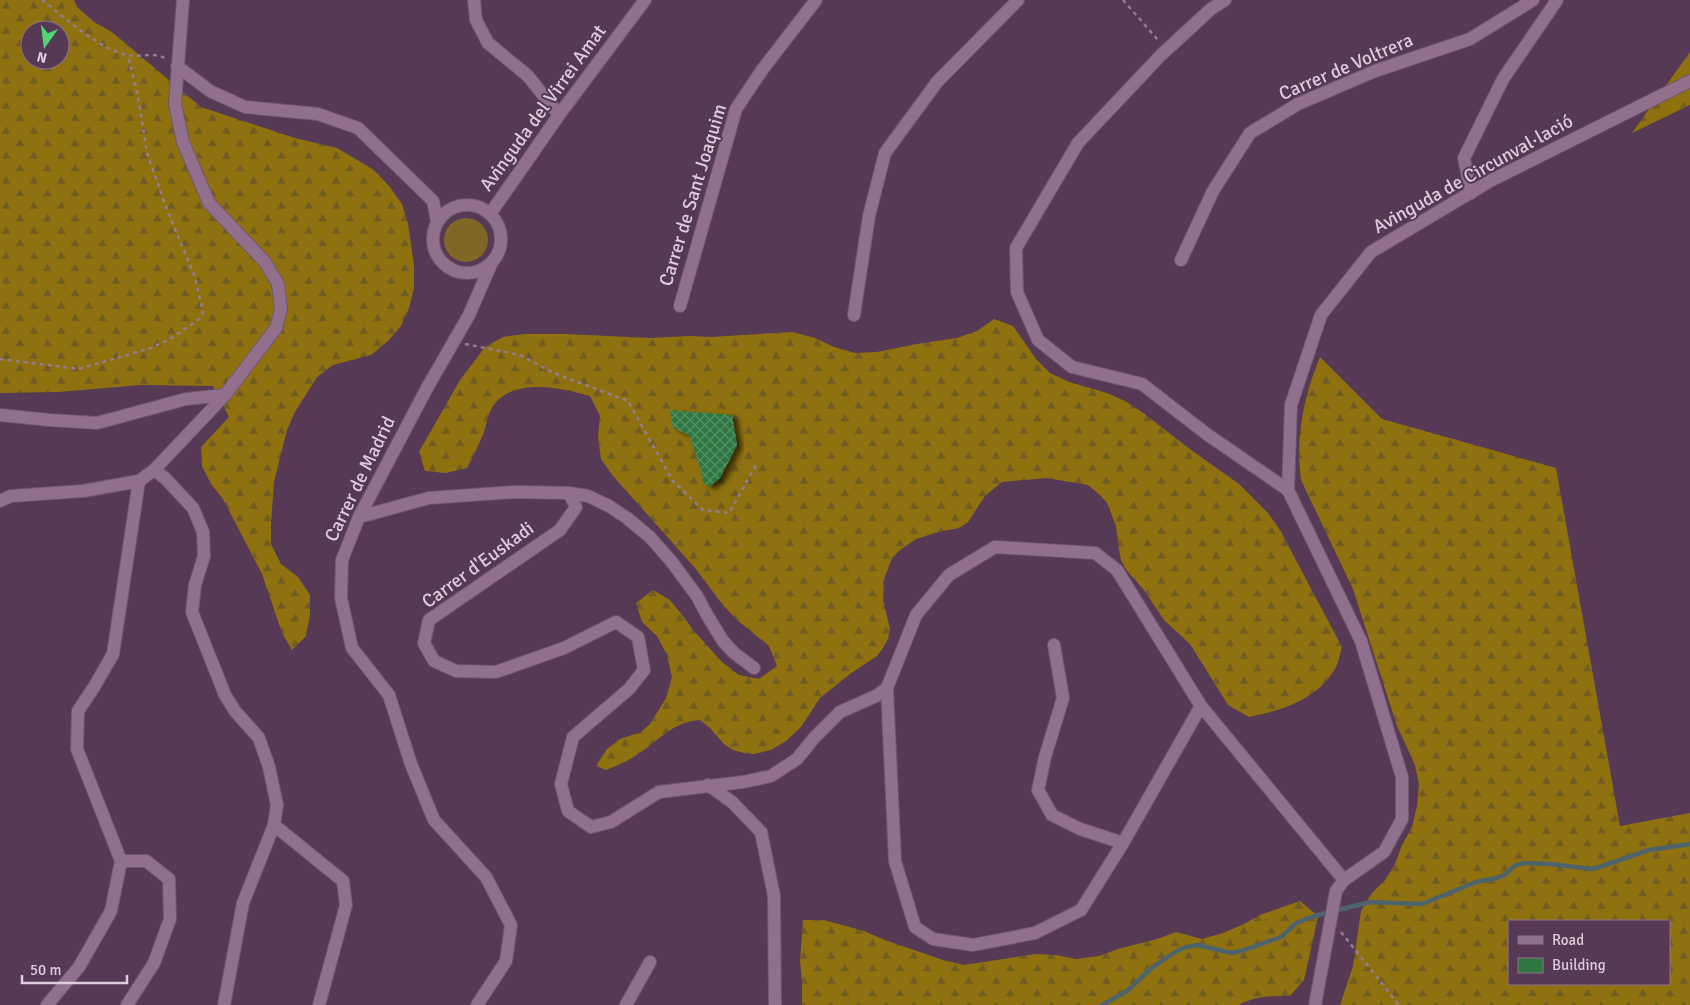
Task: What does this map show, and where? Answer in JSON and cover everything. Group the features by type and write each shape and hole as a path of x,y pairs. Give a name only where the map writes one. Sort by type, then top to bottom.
{"street":[{"path":"0,500 11,496 83,491 139,481 154,470 225,395 276,328 281,309 278,284 265,262 209,203 183,142 175,104 184,0"},
{"path":"474,0 476,20 488,43 528,76 559,114"},
{"name":"Avinguda del Virrei Amat","path":"490,214 559,114 645,0"},
{"name":"Carrer de Sant Joaquim","path":"680,306 736,109 762,70 816,0"},
{"path":"854,315 869,216 885,152 937,82 1018,0"},
{"path":"1225,0 1212,9 1167,49 1078,143 1016,248 1016,292 1038,340 1072,367 1142,384 1208,435 1288,490"},
{"name":"Carrer de Voltrera","path":"1182,260 1213,191 1250,133 1298,104 1375,71 1470,39 1533,0"},
{"path":"1471,193 1464,158 1503,79 1557,0"},
{"path":"177,66 210,92 245,107 318,114 358,128 433,201 437,221"},
{"name":"Avinguda de Circunval·lació","path":"1344,880 1384,852 1402,819 1402,777 1361,641 1288,490 1291,405 1322,315 1370,252 1490,181 1690,81"},
{"path":"462,205 482,208 490,214 499,228 501,243 498,253 492,262 484,269 473,273 451,270 442,263 432,242 433,231 437,221 448,210 462,205"},
{"name":"Carrer de Madrid","path":"477,1005 506,961 511,925 486,877 434,820 412,764 390,695 352,648 341,598 342,560 358,517 469,314 492,262"},
{"path":"0,415 97,423 186,399 225,395"},
{"path":"154,470 165,478 193,508 203,532 204,556 195,585 192,612 225,695 235,711 259,738 269,767 277,805 274,825 243,903 224,1005"},
{"path":"47,1005 79,967 111,911 121,861 77,749 78,711 113,654 139,481"},
{"path":"358,517 429,498 515,492 569,493 588,496 609,506 650,537 697,596 722,641 754,668"},
{"name":"Carrer d'Euskadi","path":"569,493 576,507 560,530 429,620 424,643 434,660 456,671 496,672 564,648 616,622 638,636 644,670 629,689 573,737 560,784 568,811 591,827 611,822 659,792 743,782 771,776 797,759 814,738 840,712 876,696 887,688"},
{"path":"1201,706 1123,842 1081,910 1036,933 973,945 933,939 915,927 895,861 887,688 916,615 949,575 995,547 1095,553 1117,570 1201,706 1344,880 1336,891 1315,1005"},
{"path":"1054,645 1063,698 1045,757 1038,790 1052,815 1080,829 1123,842"},
{"path":"708,785 732,802 761,832 774,896 775,1005"},
{"path":"274,825 343,881 346,905 319,1005"},
{"path":"121,861 146,861 169,879 170,919 154,963 127,1005"},
{"path":"626,1005 650,962"}],"path":[{"path":"42,0 105,47 128,56 159,55 177,66"},
{"path":"1123,0 1167,49"},
{"path":"0,359 79,369 151,348 170,339 192,324 200,318 203,312 195,277 166,207 147,153 138,96 128,56"},
{"path":"456,338 468,346 520,355 554,373 628,401 673,481 703,510 729,513 756,465"},
{"path":"1330,921 1347,939 1400,1005"}],"shaded area":[{"path":"466,218 478,222 484,228 488,240 484,252 478,258 466,262 454,258 448,252 444,240 448,228 454,222"}],"green space":[{"path":"0,0 74,0 77,7 94,22 112,32 201,107 295,138 337,148 374,170 402,204 408,224 414,265 414,288 409,308 401,326 388,341 371,355 333,365 317,377 295,412 287,430 274,482 271,544 281,564 298,577 310,595 310,615 306,636 292,650 282,633 262,574 223,499 211,484 202,466 201,447 229,417 213,386 141,385 58,392 0,393"},
{"path":"1690,52 1690,105 1632,133"},
{"path":"994,319 1013,326 1036,359 1050,373 1069,382 1107,393 1125,401 1239,484 1268,513 1280,530 1342,647 1337,665 1330,677 1311,695 1275,711 1249,717 1228,705 1190,644 1164,620 1144,590 1127,571 1121,560 1116,526 1107,503 1100,495 1088,485 1046,478 1002,482 985,496 968,522 959,528 916,539 892,558 884,579 883,600 890,629 888,639 883,648 877,656 850,674 820,698 801,727 786,741 771,750 754,754 744,753 733,750 724,744 700,720 681,724 635,756 606,770 596,766 607,749 620,739 641,732 650,724 666,698 672,677 667,655 657,636 642,622 636,603 653,590 670,600 694,631 722,662 739,675 759,679 777,666 769,646 737,620 722,604 696,569 613,476 601,459 598,437 600,416 590,396 549,387 520,389 507,393 497,402 489,414 485,430 467,468 446,473 425,471 419,452 460,380 485,347 503,337 525,334 649,338 710,337 792,332 815,338 834,347 855,353 877,352 957,338 977,331"},
{"path":"1320,357 1382,419 1556,468 1620,826 1690,813 1690,1005 1340,1005 1353,966 1361,911 1371,894 1385,880 1395,864 1402,845 1412,827 1419,785 1415,765 1397,726 1353,589 1301,480 1299,464 1300,433 1309,387"},
{"path":"1300,901 1318,916 1304,980 1290,996 1257,998 1239,1005 802,1005 800,961 803,920 824,920 864,931 943,960 964,965 1036,954 1076,959 1099,956 1176,932 1202,939 1223,933 1260,915"}],"building":[{"path":"670,410 732,415 737,445 720,478 709,487 703,482 701,470 689,435 673,428"}],"waterway":[{"path":"1102,1005 1127,991 1153,967 1186,947 1198,945 1231,953 1241,951 1281,937 1296,923 1314,916 1370,902 1422,904 1476,882 1497,878 1506,874 1514,866 1524,863 1593,869 1649,850 1690,844"}]}
